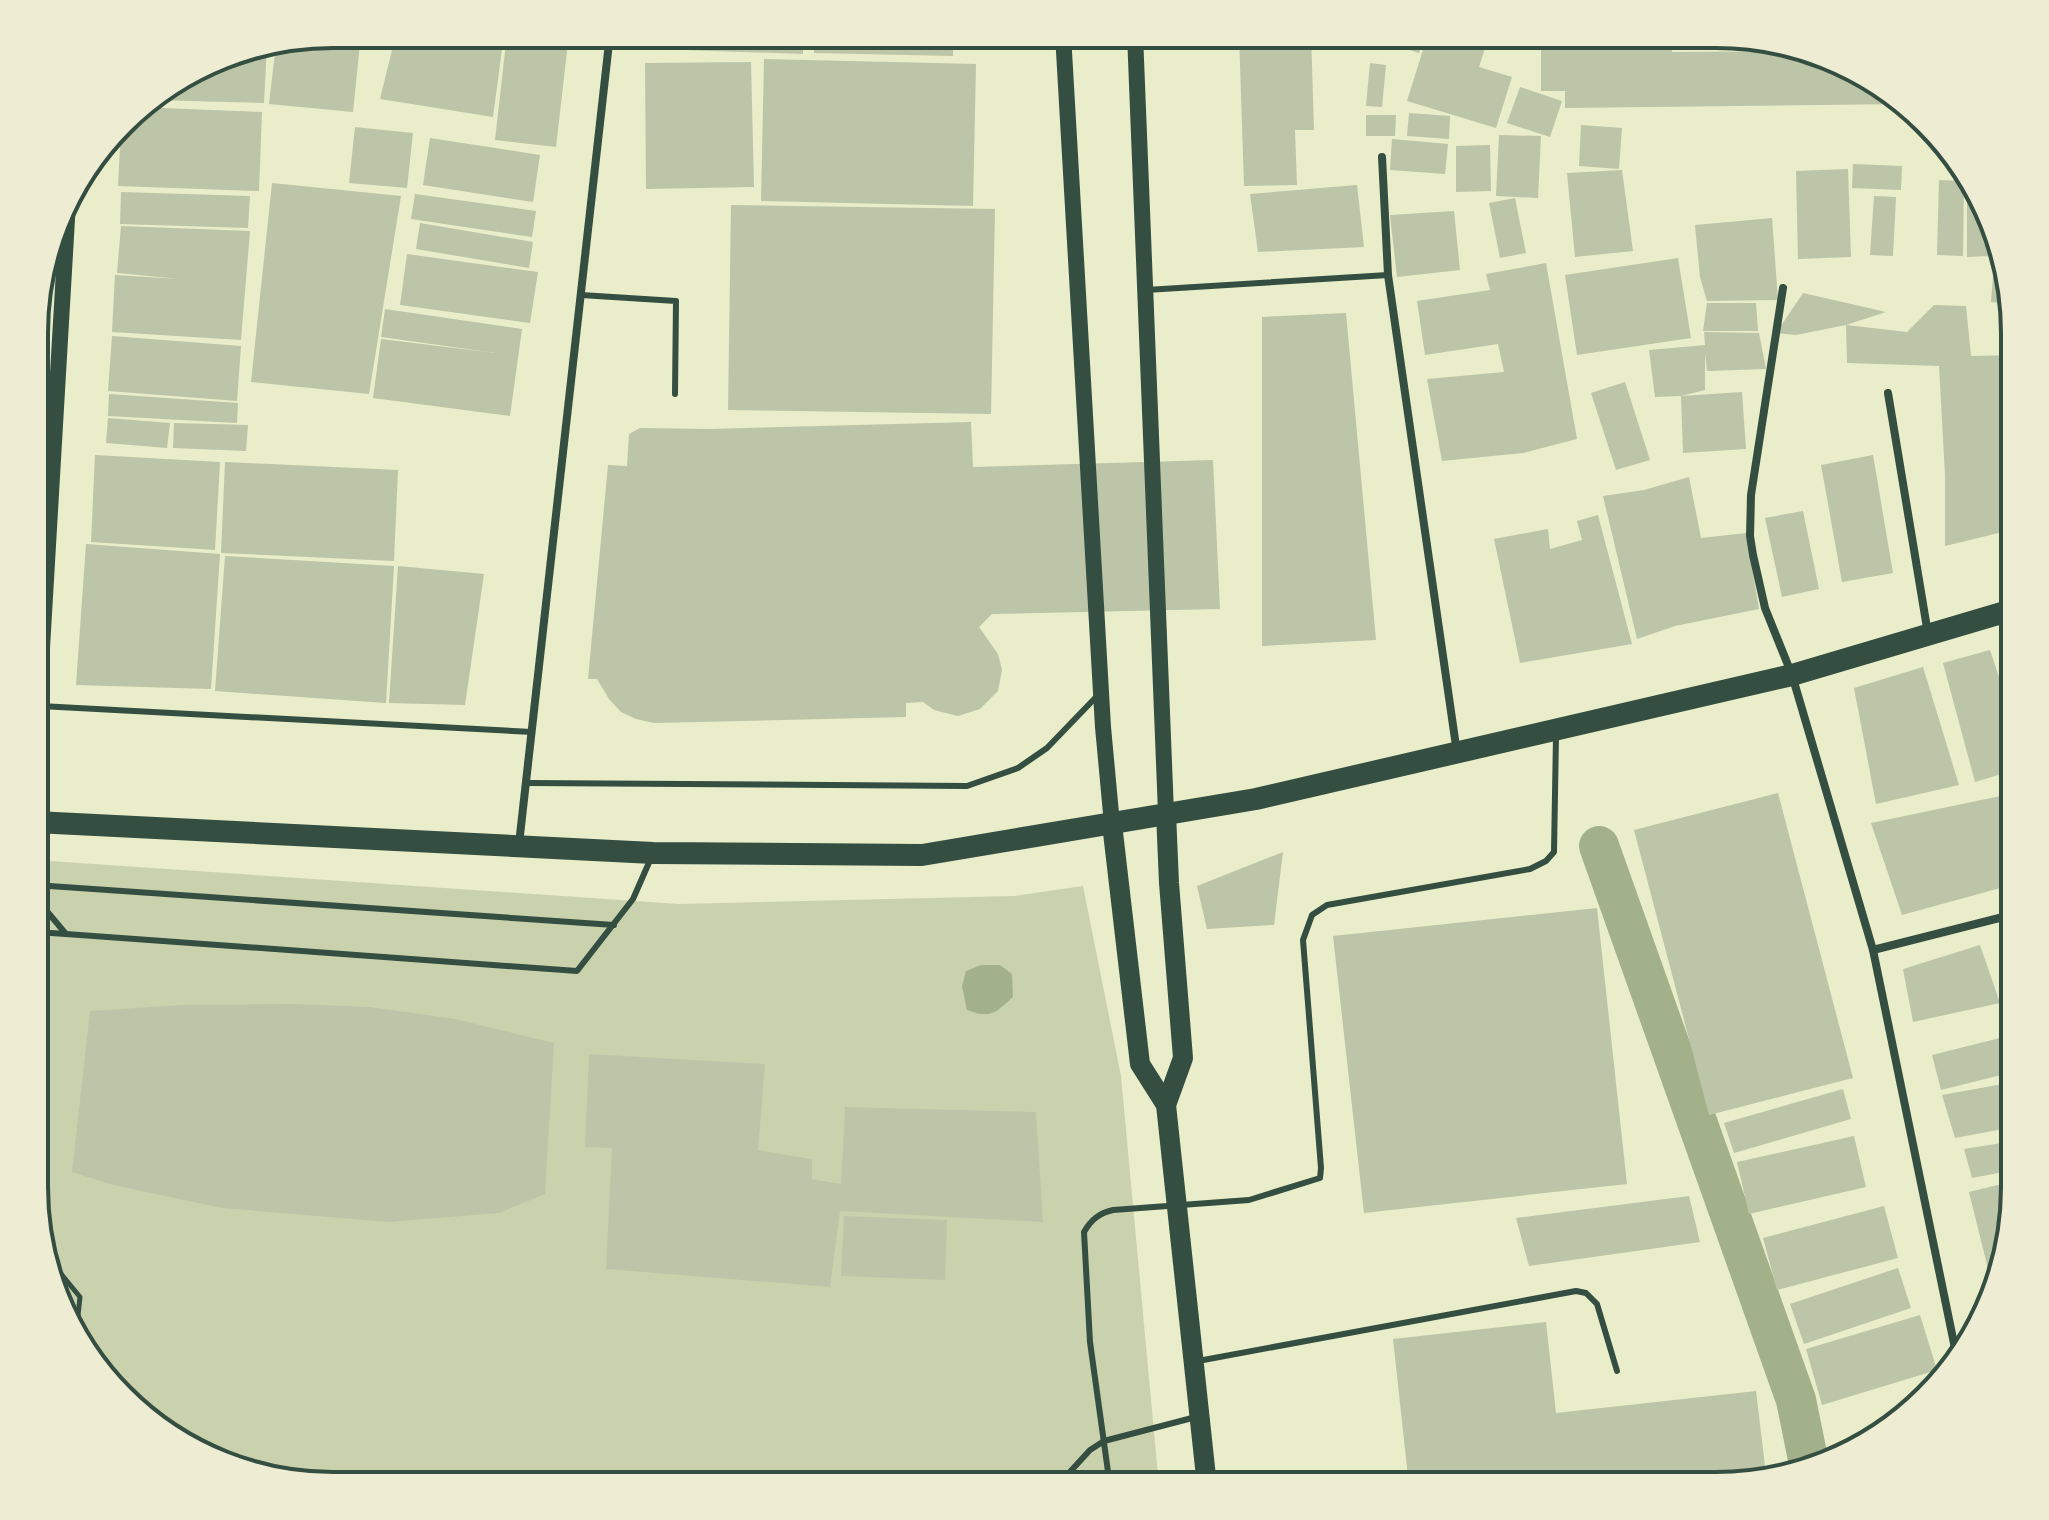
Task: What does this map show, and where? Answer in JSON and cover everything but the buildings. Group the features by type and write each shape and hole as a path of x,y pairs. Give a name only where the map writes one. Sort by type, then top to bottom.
{"highway":[{"path":"49,823 653,853 922,855 1256,799 1792,675 2001,613"}],"main road":[{"path":"1064,48 1112,824 1140,1064 1166,1105"},
{"path":"1136,48 1169,883 1183,1058 1166,1105 1205,1472"},
{"path":"48,557 66,233"}],"street":[{"path":"518,848 608,48"},
{"path":"1382,157 1388,275 1457,753"},
{"path":"1783,288 1751,495 1750,536 1765,608 1792,675 1873,950 1954,1343"},
{"path":"1888,393 1928,635"},
{"path":"1873,950 2000,918"}],"lane":[{"path":"1146,290 1388,275"},
{"path":"581,295 676,301 675,394"},
{"path":"527,783 967,786 1018,768 1047,748 1102,692"},
{"path":"48,706 532,732"},
{"path":"1108,1472 1090,1342 1084,1232 1096,1216 1105,1212 1249,1200 1320,1178 1303,940 1312,915 1327,905 1530,869 1546,861 1554,852 1557,730"},
{"path":"49,933 577,971 633,899 653,853"},
{"path":"49,886 614,925"},
{"path":"49,913 66,934"},
{"path":"1193,1362 1576,1291 1586,1293 1597,1304 1617,1371"},
{"path":"1070,1472 1090,1450 1104,1441 1199,1417"}],"path":[{"path":"62,1275 80,1297 78,1315"}],"shaded area":[{"path":"49,861 679,904 1014,896 1083,886 1121,1076 1158,1472 333,1472 277,1467 241,1457 190,1434 131,1389 86,1330 63,1279 53,1243 49,1206"},
{"path":"981,965 1000,965 1012,974 1013,997 997,1011 987,1014 967,1010 962,986 966,971"}],"waterway":[{"path":"1599,846 1796,1400 1808,1457"}]}
